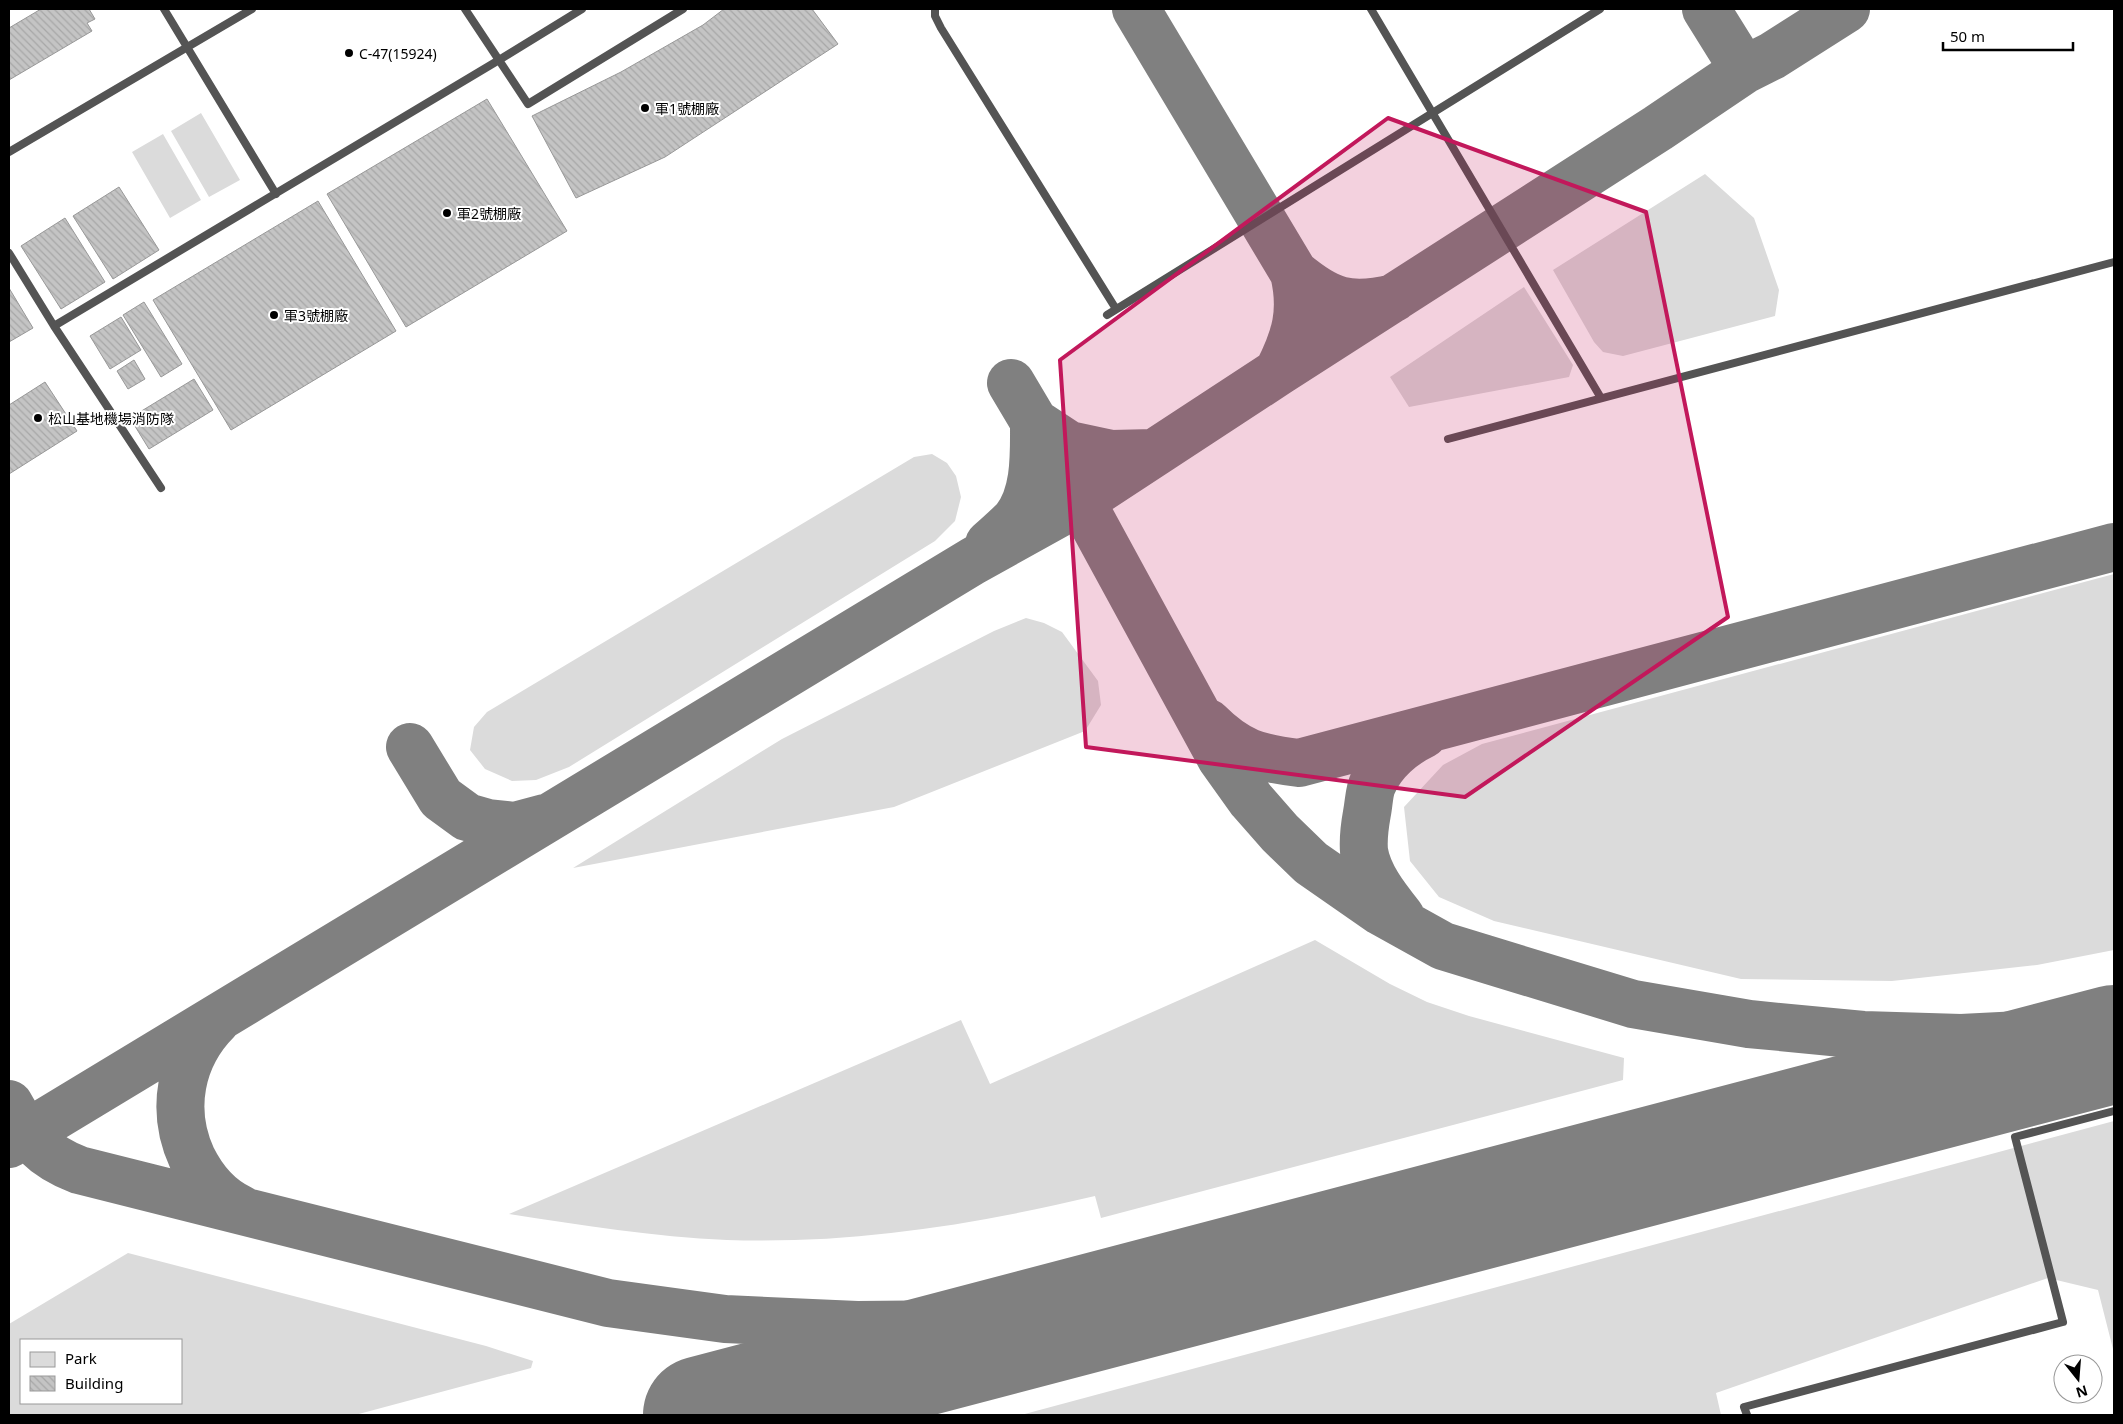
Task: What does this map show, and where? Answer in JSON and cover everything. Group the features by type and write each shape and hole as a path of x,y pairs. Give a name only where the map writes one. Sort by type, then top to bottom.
{"lane":[{"path":"164,9 276,194"},
{"path":"9,152 252,9"},
{"path":"465,9 528,104 683,9"},
{"path":"54,326 582,9"},
{"path":"935,9 935,16 940,28 1116,309"},
{"path":"1371,9 1601,398"},
{"path":"1107,315 1432,111 1600,9"},
{"path":"9,253 54,326 161,488"},
{"path":"1448,439 2114,262"},
{"path":"1747,1415 1744,1406 2063,1322 2016,1137 2114,1111"}],"highlighted area":[{"path":"1388,118 1646,212 1728,617 1465,797 1086,747 1060,360"}],"green space":[{"path":"201,113 240,180 209,197 171,131"},
{"path":"163,134 201,200 170,218 132,152"},
{"path":"1705,174 1754,218 1779,290 1775,316 1623,356 1603,352 1594,342 1553,270"},
{"path":"1524,287 1573,365 1569,377 1409,407 1390,377"},
{"path":"932,454 947,463 956,476 961,497 955,521 935,541 569,767 536,780 512,781 485,769 470,750 474,727 487,712 914,457"},
{"path":"2114,574 2114,950 2037,965 1892,981 1741,979 1494,921 1439,897 1410,861 1404,807 1443,765 1482,744"},
{"path":"1026,618 1044,623 1062,632 1098,681 1101,705 1085,731 894,807 573,868 782,739 994,631"},
{"path":"1315,940 1390,984 1427,1002 1469,1016 1624,1058 1623,1080 1101,1218 1095,1196 1004,1216 912,1230 820,1239 727,1240 618,1230 509,1214 961,1020 990,1084"},
{"path":"2114,1121 2114,1353 2098,1290 2048,1278 1716,1393 1721,1415 1021,1415"},
{"path":"128,1253 486,1346 533,1361 531,1368 355,1415 9,1415 9,1324"}],"building":[{"path":"41,9 89,9 95,19 87,23 92,31 9,80 9,28"},
{"name":"軍1號棚廠","path":"724,9 812,9 838,44 665,157 576,198 532,116 621,72 703,25"},
{"name":"軍2號棚廠","path":"487,99 567,231 406,327 327,194"},
{"path":"119,187 159,250 113,279 73,216"},
{"name":"軍3號棚廠","path":"318,201 396,331 231,430 153,300"},
{"path":"65,218 105,282 61,309 21,246"},
{"path":"9,288 33,328 9,342"},
{"path":"144,302 182,364 161,377 123,315"},
{"path":"121,317 141,350 110,369 90,336"},
{"path":"134,360 145,379 128,389 117,371"},
{"path":"194,379 213,410 149,449 130,418"},
{"name":"松山基地機場消防隊","path":"45,382 77,431 9,474 9,405"}],"taxiway":[{"path":"1136,9 1294,273"},
{"path":"1706,9 1744,70"},
{"path":"9,1144 973,561 1081,501 1658,128 1744,70 1772,56 1846,9"},
{"path":"1278,372 1289,347 1298,312 1297,287 1294,273 1318,291 1340,300 1364,303 1394,298"},
{"path":"1011,383 1081,501 1221,758 1251,800 1280,833 1311,863 1380,911 1443,946 1633,1004 1749,1024 1863,1035 1961,1038 2057,1033 2114,1027"},
{"path":"1034,422 1069,445 1111,454 1154,453"},
{"path":"989,544 1015,520 1027,498 1032,473 1034,422"},
{"path":"1208,723 1239,748 1260,756 1299,763 2114,547"},
{"path":"1401,917 1378,886 1369,869 1364,851 1365,827 1371,790 1382,767 1394,754 1424,734"},
{"path":"410,747 441,798 467,817 488,823 515,826 545,818"},
{"path":"217,1020 194,1050 187,1067 182,1085 181,1121 185,1140 201,1174 212,1188 226,1200 241,1209"},
{"path":"9,1104 23,1127 37,1144 55,1159 79,1170 608,1303 725,1319 857,1325 968,1324 1111,1307"}],"runway":[{"path":"702,1415 2114,1044"}],"place":[{"name":"C-47(15924)","path":"349,53"},
{"name":"軍1號棚廠","path":"645,108"},
{"name":"軍2號棚廠","path":"447,213"},
{"name":"軍3號棚廠","path":"274,315"},
{"name":"松山基地機場消防隊","path":"38,418"}]}
